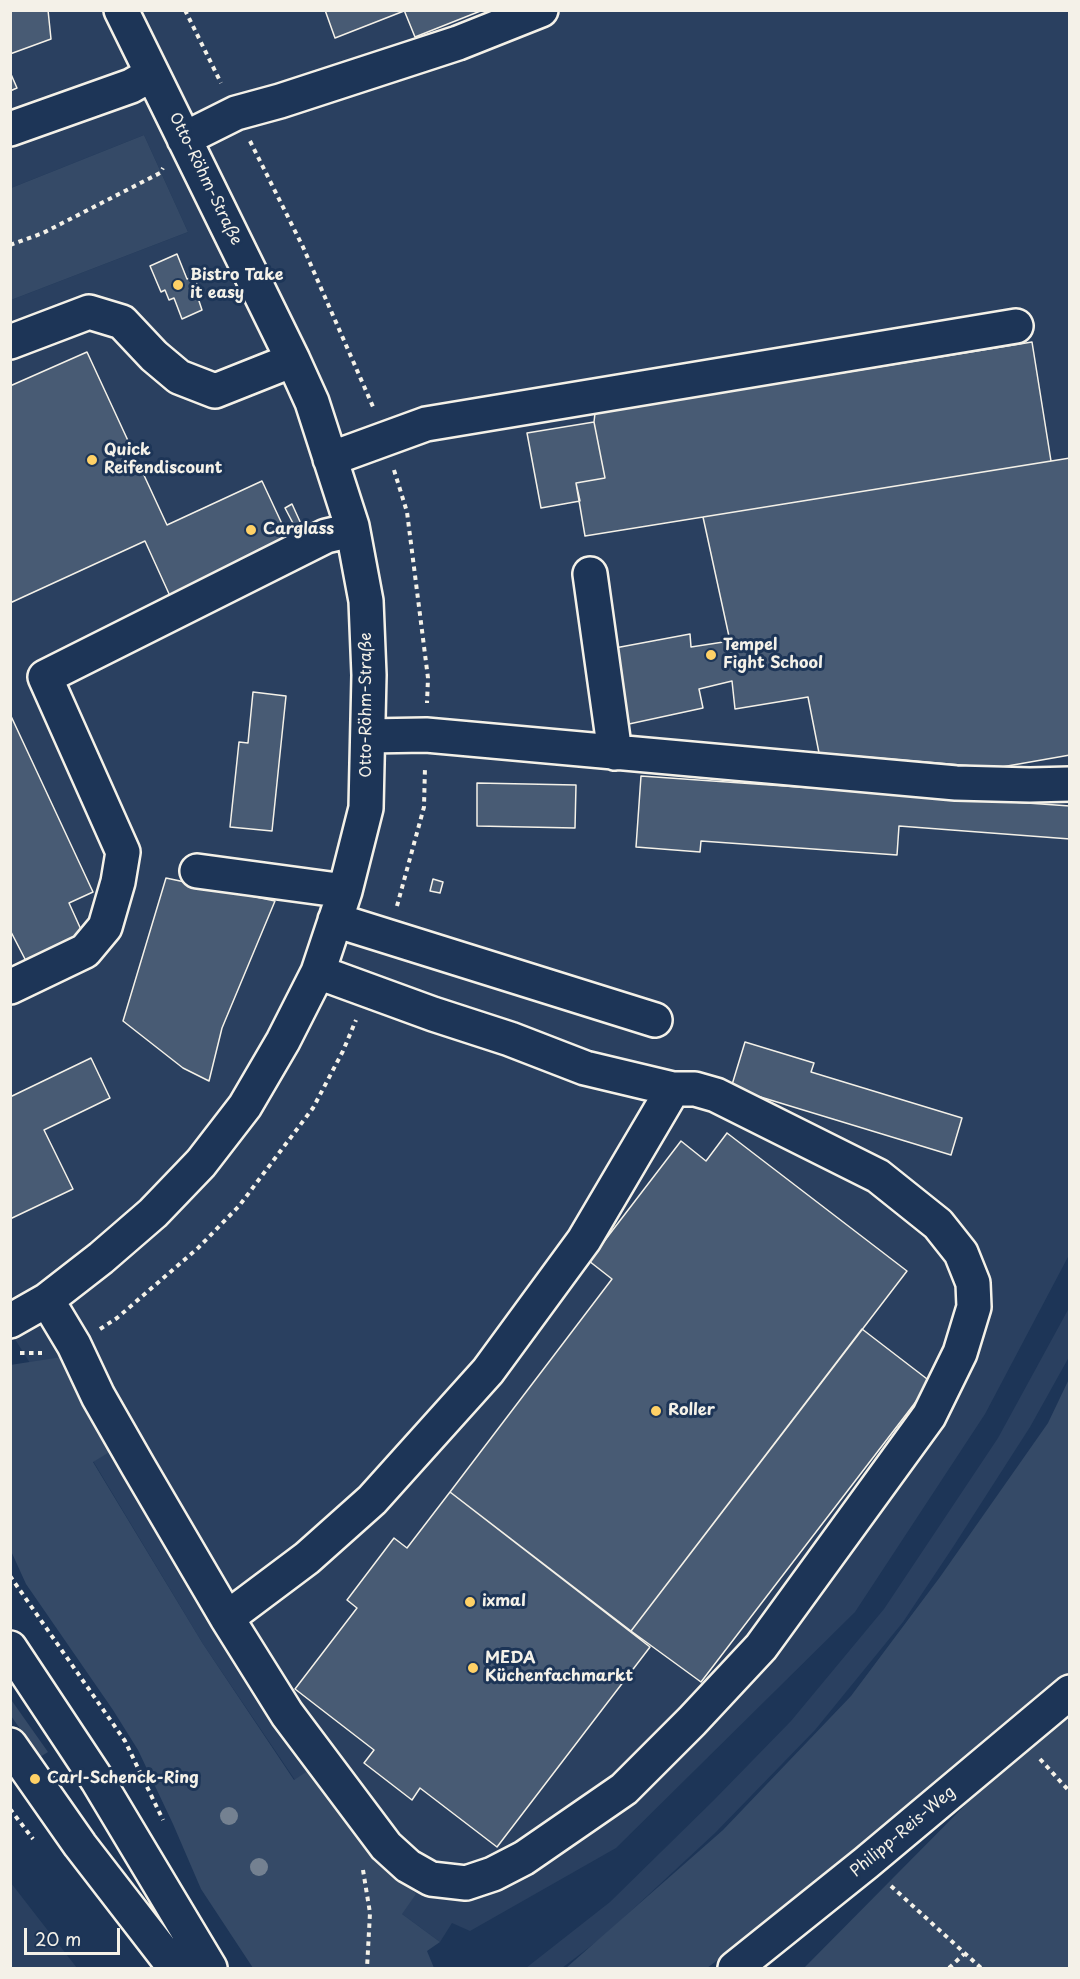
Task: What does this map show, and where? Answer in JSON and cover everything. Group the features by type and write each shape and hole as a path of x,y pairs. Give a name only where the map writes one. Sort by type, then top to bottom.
{"street":[{"name":"Otto-Röhm-Straße","path":"10,1321 47,1300 153,1213 201,1162 245,1106 283,1041 318,972 340,905 366,807 369,675 366,601 352,530 312,402 293,360 176,150 152,74 121,10"},
{"path":"176,150 236,113 458,43 541,10"},
{"path":"10,129 131,86 152,74"},
{"path":"10,342 89,312 122,322 154,356 178,377 215,391 293,360"},
{"path":"330,459 426,424 1016,326"},
{"path":"10,987 86,951 105,927 118,882 123,852 45,677 326,536 352,530"},
{"path":"590,574 615,753"},
{"path":"368,736 426,735 956,783 1070,784"},
{"path":"197,871 340,905 388,938 655,1020"},
{"path":"47,1300 74,1345 98,1396 227,1618 287,1714 386,1846 408,1866 431,1879 466,1883 493,1874 524,1858 624,1789 761,1647 929,1416 960,1353 974,1307 974,1283 961,1253 938,1224 878,1176 716,1095 695,1089 673,1089 585,1068 510,1039 318,972"},
{"path":"227,1618 307,1558 372,1500 488,1371 584,1240 673,1089"},
{"path":"10,1648 98,1781 210,1968"},
{"name":"Philipp-Reis-Weg","path":"735,1968 866,1863 1070,1692"},
{"path":"10,1745 80,1845 175,1968"}],"path":[{"path":"184,10 303,247 370,397 407,512 428,678 424,807 388,938"},
{"path":"10,245 43,233 160,173 176,150"},
{"path":"13,1353 57,1353 74,1345 117,1318 198,1248 239,1206 313,1108 343,1051 369,991"},
{"path":"1018,1735 1070,1792"},
{"path":"866,1863 981,1968"},
{"path":"949,1968 964,1954"}],"shaded area":[{"path":"11,11 1069,11 1069,1255 985,1414 855,1612 616,1848 470,1931 452,1923 440,1942 402,1914 382,1855 318,1764 295,1780 203,1644 93,1461 112,1450 62,1358 30,1363 11,1333 11,300 188,232 144,135 11,188"},
{"path":"144,135 188,232 11,300 11,188"},
{"path":"1069,1308 1069,1357 1030,1427 903,1622 815,1730 715,1833 604,1936 562,1968 526,1968 610,1902 714,1800 791,1721 884,1609 998,1438"},
{"path":"62,1357 113,1450 93,1462 203,1644 294,1780 318,1764 382,1855 416,1894 402,1914 440,1942 427,1951 434,1968 253,1968 201,1889 138,1750 26,1584 11,1551 10,1365"},
{"path":"1069,1379 1069,1675 862,1853 707,1968 566,1968 723,1830 851,1696 940,1577 1048,1423"},
{"path":"1069,1700 1069,1968 804,1968"},
{"path":"12,1701 48,1752 40,1757 11,1716"},
{"path":"11,1883 77,1968 11,1968"}],"building":[{"path":"10,10 48,10 51,39 10,54"},
{"path":"325,10 404,10 404,11 335,38"},
{"path":"404,10 483,10 415,37"},
{"path":"10,72 17,88 10,91"},
{"name":"Bistro Take it easy","path":"177,254 187,279 194,277 202,296 198,298 202,310 182,319 174,298 169,300 165,290 161,292 150,266"},
{"path":"1032,342 1051,461 585,536 576,483 605,478 594,422 595,413"},
{"path":"87,352 167,525 262,481 290,541 170,596 145,541 10,603 10,386"},
{"path":"594,422 605,478 576,483 580,501 541,508 527,433"},
{"path":"1070,458 1070,755 996,768 819,753 808,697 735,709 732,681 699,689 703,708 629,724 615,648 690,634 691,647 730,641 703,517"},
{"path":"292,504 302,526 296,529 285,508"},
{"path":"253,692 286,696 272,831 230,827 239,742 248,743"},
{"path":"10,714 93,892 69,903 83,934 26,961 10,930"},
{"path":"641,776 1070,806 1070,839 899,826 897,855 701,841 700,852 636,847"},
{"path":"477,783 576,785 575,828 477,826"},
{"path":"166,878 275,901 222,1028 209,1081 183,1068 123,1021"},
{"path":"433,879 443,882 440,893 430,891"},
{"path":"745,1042 814,1063 811,1072 962,1118 951,1155 731,1088"},
{"path":"91,1058 110,1098 44,1130 73,1189 10,1219 10,1097"},
{"name":"Roller","path":"727,1133 907,1271 631,1631 450,1492 612,1279 589,1261 681,1141 706,1161"},
{"path":"862,1329 931,1382 701,1682 631,1631"},
{"name":"MEDA Küchenfachmarkt","path":"450,1492 650,1647 497,1847 420,1788 412,1800 364,1763 374,1750 295,1689 357,1608 347,1600 394,1538 407,1548"}],"place":[{"name":"Bistro Take it easy","path":"178,285"},
{"name":"Quick Reifendiscount","path":"92,460"},
{"name":"Carglass","path":"251,530"},
{"name":"Tempel Fight School","path":"711,655"},
{"name":"Roller","path":"656,1411"},
{"name":"ixmal","path":"470,1602"},
{"name":"MEDA Küchenfachmarkt","path":"473,1668"},
{"name":"Carl-Schenck-Ring","path":"35,1779"}]}
